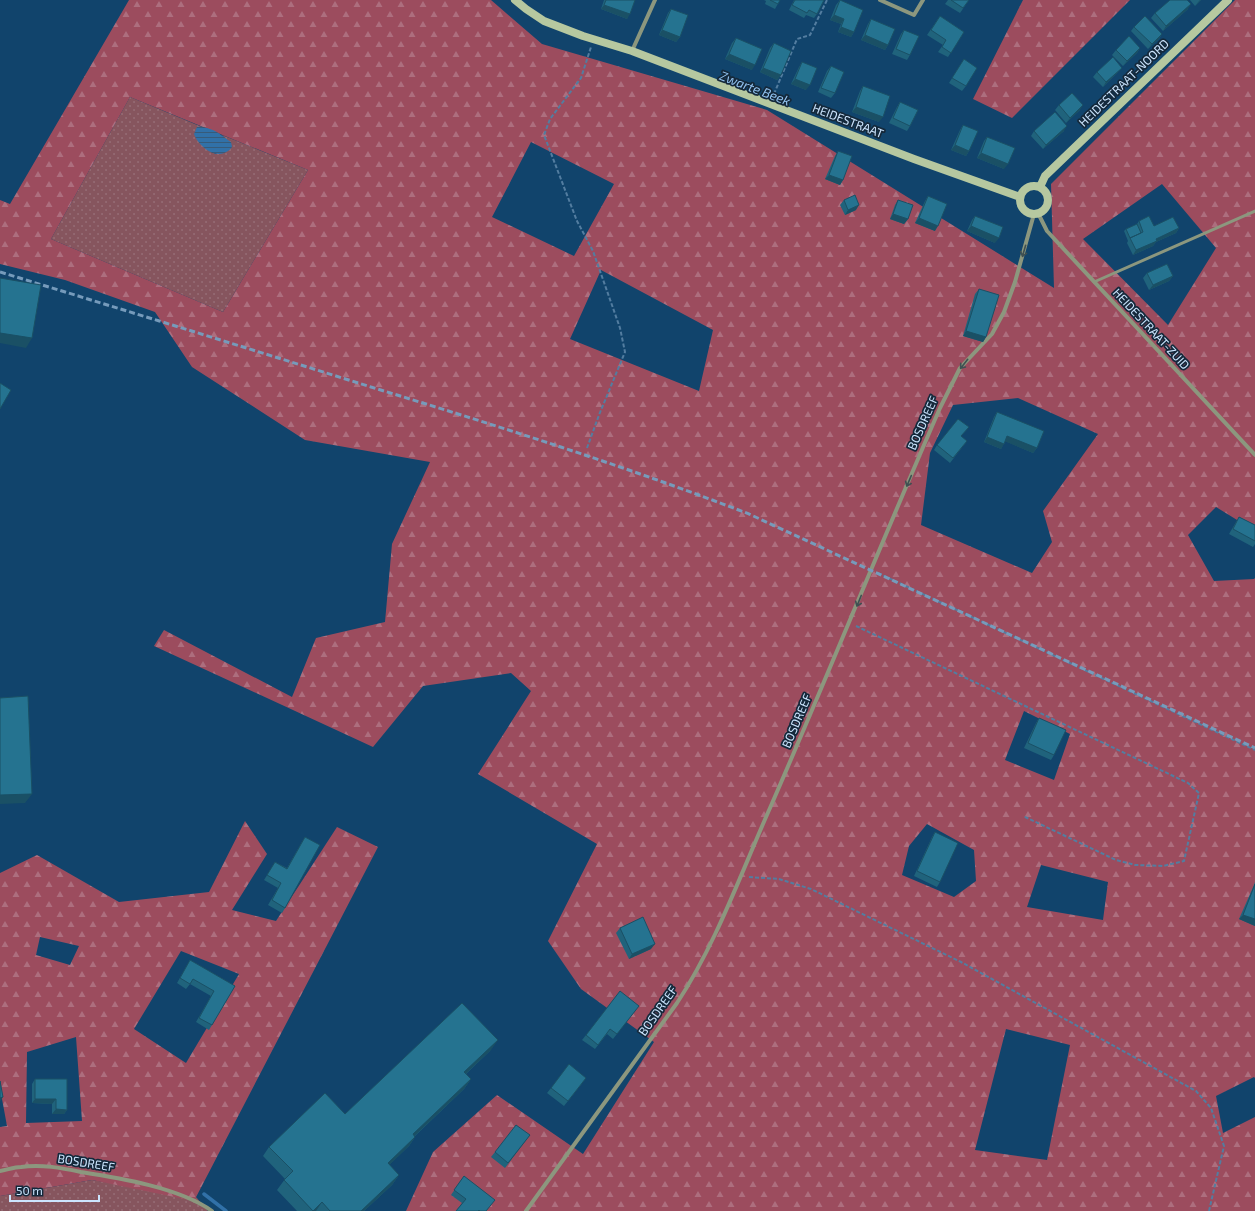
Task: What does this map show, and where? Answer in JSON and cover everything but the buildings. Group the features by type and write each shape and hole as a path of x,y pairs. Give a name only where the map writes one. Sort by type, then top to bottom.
{"street":[{"name":"HEIDESTRAAT","path":"515,0 544,21 593,39 632,50 914,159 1020,197"},
{"path":"632,50 655,0"},
{"path":"880,0 914,15 923,0"},
{"name":"HEIDESTRAAT-NOORD","path":"1040,187 1045,176 1228,0"},
{"path":"1028,187 1040,187 1046,193 1048,201 1045,208 1036,213 1026,211 1021,205 1020,197 1023,191 1028,187"},
{"name":"HEIDESTRAAT-ZUID","path":"1036,213 1047,232 1255,455"},
{"name":"BOSDREEF","path":"526,1211 685,992 713,939 920,455 954,380 960,368 992,334 1004,312 1015,282 1036,213"},
{"name":"BOSDREEF","path":"0,1171 22,1166 56,1168 115,1177 173,1192 212,1211"}],"lane":[{"path":"1094,282 1255,211"}],"path":[{"path":"770,103 797,39 810,35 827,0"},
{"path":"587,448 598,415 625,352 620,328 593,251 578,221 544,135 550,119 581,78 593,39"},
{"path":"871,570 1255,750"},
{"path":"849,623 1188,783 1199,793 1184,861 1162,866 1135,865 1116,860 1023,816"},
{"path":"740,877 779,879 810,889 961,962 1196,1091 1211,1108 1224,1146 1209,1211"}],"shaded area":[{"path":"130,97 202,127 197,127 211,152 216,154 226,140 222,135 308,170 223,312 51,239"},
{"path":"92,1180 196,1197 208,1211 0,1211 0,1196"}],"green space":[{"path":"129,0 491,0 542,44 767,110 1054,288 1051,184 1235,0 1255,0 1255,531 1216,507 1188,535 1214,581 1255,578 1255,1078 1254,1077 1216,1096 1223,1133 1255,1117 1255,1211 406,1211 433,1152 497,1095 583,1154 654,1042 581,989 548,941 597,844 478,774 531,691 511,673 423,686 373,747 154,646 164,630 292,697 316,638 385,622 392,544 430,462 305,440 192,367 155,312 65,280 0,264 0,200 10,204","holes":["130,97 308,170 223,312 51,239","531,142 614,184 574,256 492,217","1162,184 1216,248 1168,325 1083,239","601,270 713,330 699,391 570,339","1018,398 1098,434 1043,511 1052,542 1032,573 921,525 930,453 953,405","1024,711 1070,734 1054,780 1005,760","927,824 974,850 976,881 954,897 902,875 909,846","1041,865 1108,882 1103,920 1027,907","1006,1029 1070,1045 1047,1160 975,1150"]},
{"path":"1023,0 1130,0 1012,118 973,99"},
{"path":"245,821 267,854 232,910 276,921 337,827 378,847 194,1201 92,1180 0,1196 0,1127 7,1126 0,1088 0,873 37,855 119,902 209,892","holes":["40,937 79,946 70,965 36,955","181,951 239,974 186,1063 134,1029","76,1037 82,1121 26,1123 27,1052"]}],"water":[{"path":"197,127 206,128 216,132 231,142 232,147 227,152 222,154 210,152 200,144 194,134"}],"waterway":[{"path":"204,1194 226,1211"}],"railway":[{"path":"0,272 514,432 702,496 749,514 1255,748"}],"water label":[{"name":"Zwarte Beek","path":"755,88"}]}
